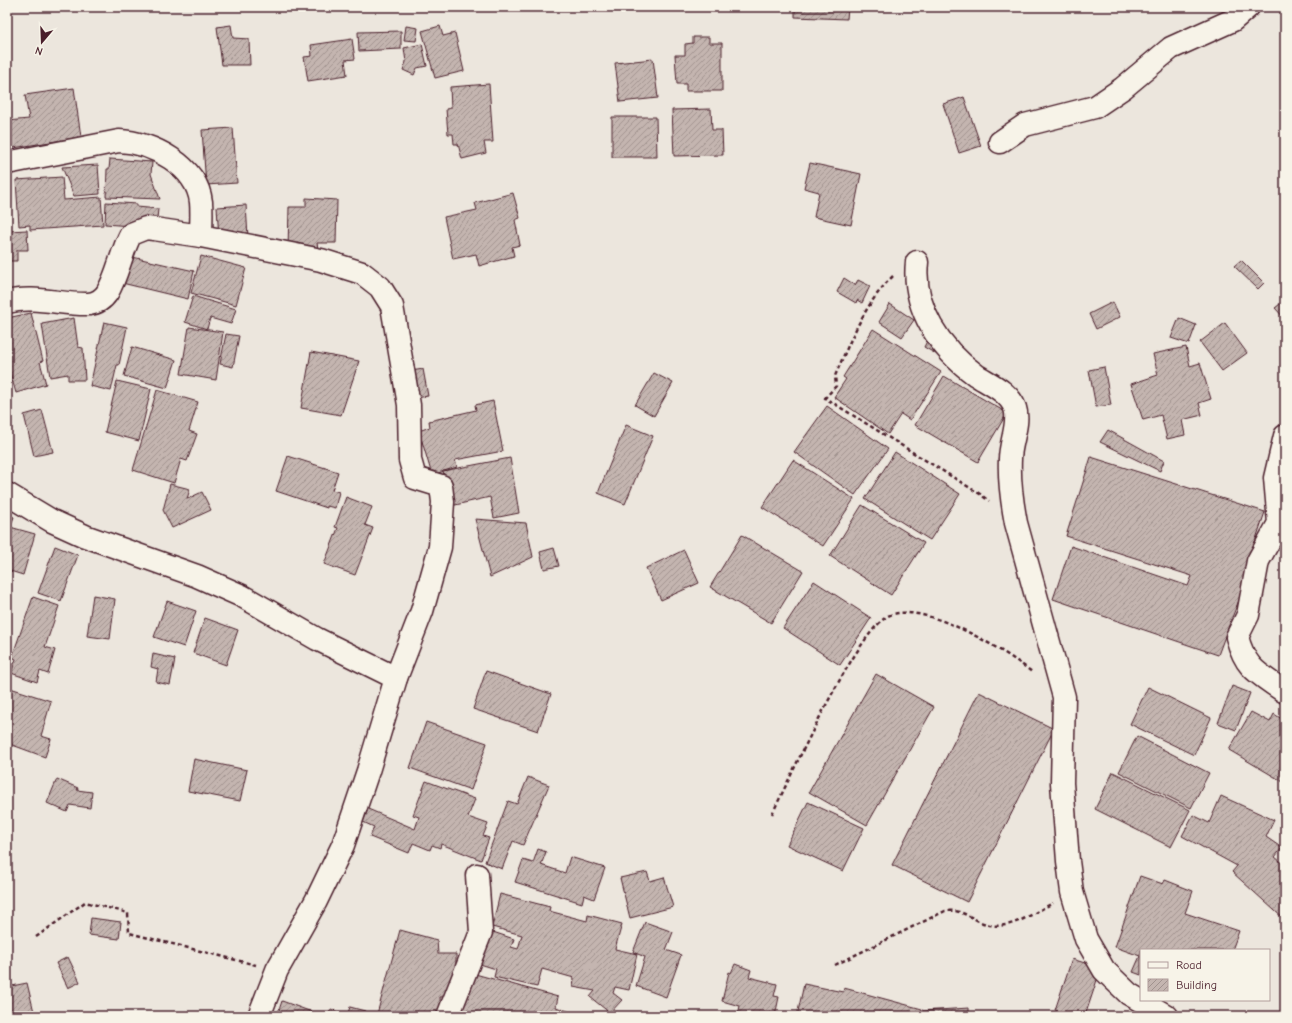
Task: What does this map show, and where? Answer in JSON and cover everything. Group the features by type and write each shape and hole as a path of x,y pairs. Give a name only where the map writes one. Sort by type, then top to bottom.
{"street":[{"path":"1000,142 1025,125 1095,107 1123,88 1171,48 1233,20 1248,7"},
{"path":"7,163 119,141 133,142 147,146 186,171 196,185 201,202 201,236"},
{"path":"7,302 38,300 90,304 100,301 112,285 131,234 146,228 201,236 321,260 362,273 380,287 392,306 409,405 410,460 415,478 441,486 443,502 438,554 422,611 396,678 368,771 343,844 316,901 277,970 259,1016"},
{"path":"917,262 915,279 920,302 933,331 954,358 1010,398 1015,409 1016,422 1010,458 1011,494 1016,523 1064,697 1062,783 1072,892 1086,939 1104,970 1129,994 1140,1000"},
{"path":"1285,436 1275,478 1279,523 1258,561 1248,615 1237,637 1249,666 1285,692"},
{"path":"7,494 52,521 85,536 197,576 242,596 316,639 396,678"},
{"path":"448,1016 481,932 477,875"},
{"path":"1141,1001 1167,1016"}],"path":[{"path":"917,262 899,271 883,286 866,311 835,376 836,386 824,398 980,494 1016,523"},
{"path":"772,814 844,670 870,630 891,614 915,613 941,620 978,638 1020,663 1037,676"},
{"path":"835,965 945,911 954,910 964,912 984,923 998,926 1008,925 1019,921 1072,892"},
{"path":"36,937 86,902 128,913 129,933 277,970"}],"building":[{"path":"795,7 848,7 847,19 795,17"},
{"path":"231,25 233,38 249,39 250,65 222,65 217,27"},
{"path":"406,26 418,28 416,41 404,40"},
{"path":"440,26 443,36 455,33 464,71 435,78 422,31"},
{"path":"401,31 401,49 359,51 358,32"},
{"path":"693,37 709,37 709,43 722,43 722,91 686,91 686,84 677,84 675,55 685,55 685,44 693,43"},
{"path":"352,39 355,59 345,60 347,75 308,81 304,57 312,56 311,45"},
{"path":"422,44 427,66 417,68 414,75 403,70 406,62 404,48"},
{"path":"653,59 658,98 620,102 615,63"},
{"path":"489,84 493,142 484,142 486,153 462,159 458,144 454,144 453,134 448,134 446,109 451,108 450,87"},
{"path":"74,88 81,137 7,149 7,121 29,119 25,95"},
{"path":"964,97 981,146 959,153 943,104"},
{"path":"711,109 712,130 722,130 723,155 674,156 672,110"},
{"path":"612,117 656,117 657,157 612,157"},
{"path":"233,128 237,183 206,185 202,130"},
{"path":"110,159 152,162 151,174 160,199 106,197 107,169 109,169"},
{"path":"810,163 861,174 851,225 814,217 819,192 804,188"},
{"path":"98,165 100,194 74,196 62,167"},
{"path":"62,177 64,200 101,197 103,225 30,230 30,225 19,226 16,180"},
{"path":"513,193 520,218 515,220 520,245 512,247 514,256 479,266 476,254 453,259 444,217 477,210 475,203"},
{"path":"306,198 337,200 336,243 317,243 318,249 288,249 289,207 306,207"},
{"path":"106,202 137,204 137,207 158,209 156,228 105,224"},
{"path":"246,205 248,237 219,239 217,207"},
{"path":"7,225 9,231 27,230 28,250 17,250 17,261 7,261"},
{"path":"128,256 194,271 188,299 122,283"},
{"path":"201,256 246,268 236,305 191,293"},
{"path":"1241,260 1264,283 1258,289 1234,266"},
{"path":"844,278 855,285 858,280 870,286 862,303 857,300 856,303 837,292"},
{"path":"193,296 236,309 231,324 210,318 207,329 185,322"},
{"path":"1285,300 1285,319 1275,308"},
{"path":"1113,302 1120,317 1096,329 1089,314"},
{"path":"890,304 914,320 902,337 879,322"},
{"path":"31,313 43,361 40,362 46,384 16,393 9,369 7,370 7,318"},
{"path":"74,318 78,347 83,348 85,380 68,380 68,374 50,377 42,324"},
{"path":"1179,318 1196,325 1189,344 1171,338"},
{"path":"104,322 127,327 119,365 117,365 111,391 90,386"},
{"path":"1225,323 1247,353 1222,371 1200,342"},
{"path":"189,327 223,332 216,380 181,374"},
{"path":"873,329 941,372 910,420 901,414 888,434 834,397 846,379 843,377"},
{"path":"226,334 239,336 233,367 220,364"},
{"path":"928,339 940,346 936,354 924,347"},
{"path":"132,347 176,360 167,388 124,376"},
{"path":"1186,347 1190,366 1200,363 1211,399 1199,403 1202,415 1182,420 1185,435 1167,439 1161,415 1143,420 1131,384 1158,375 1153,354"},
{"path":"311,352 359,361 341,415 301,408"},
{"path":"1104,367 1111,405 1096,407 1089,370"},
{"path":"423,369 428,396 411,399 406,372"},
{"path":"654,373 673,383 654,416 635,405"},
{"path":"944,376 1007,413 978,462 915,425"},
{"path":"117,381 151,389 139,441 105,432"},
{"path":"157,390 198,402 189,431 197,434 187,461 181,459 174,483 133,470"},
{"path":"493,401 503,451 455,460 457,467 432,475 419,431 430,427 429,421 476,410 475,405"},
{"path":"827,406 888,449 855,495 794,452"},
{"path":"42,410 53,452 34,456 24,415"},
{"path":"626,425 653,436 625,504 598,493"},
{"path":"1108,430 1164,461 1160,471 1100,442"},
{"path":"895,452 960,494 930,540 865,499"},
{"path":"288,456 338,472 332,490 339,492 335,508 327,506 327,508 276,491"},
{"path":"1091,457 1265,512 1247,566 1252,568 1218,655 1053,599 1071,546 1188,586 1192,576 1066,536"},
{"path":"510,458 519,513 494,518 490,497 451,506 443,471"},
{"path":"793,460 854,499 823,546 762,507"},
{"path":"170,484 190,489 187,499 202,492 211,510 172,528 163,510"},
{"path":"346,497 372,507 365,525 373,528 355,575 324,564 338,528 335,527"},
{"path":"862,505 924,543 891,595 830,556"},
{"path":"7,515 14,517 10,527 35,534 23,575 7,570"},
{"path":"475,519 526,523 533,557 490,577"},
{"path":"742,535 803,571 771,623 710,587"},
{"path":"55,546 78,555 61,601 38,593"},
{"path":"554,548 559,566 544,569 540,552"},
{"path":"684,550 699,583 661,600 646,568"},
{"path":"814,581 871,618 840,665 783,628"},
{"path":"93,595 115,599 110,639 87,636"},
{"path":"33,597 59,606 45,647 55,650 48,674 40,671 37,682 11,673 16,659 12,657"},
{"path":"167,601 196,611 184,647 154,637"},
{"path":"205,618 238,630 226,665 193,653"},
{"path":"153,654 175,659 170,685 156,682 158,669 151,667"},
{"path":"486,671 551,694 538,731 473,709"},
{"path":"876,674 934,707 867,825 809,792"},
{"path":"1232,686 1250,693 1236,730 1218,723"},
{"path":"7,687 51,701 41,736 51,739 45,757 7,743"},
{"path":"1148,687 1211,718 1194,755 1130,724"},
{"path":"979,692 1054,729 967,902 892,865"},
{"path":"1251,712 1270,722 1274,714 1285,721 1285,783 1229,750"},
{"path":"426,722 487,743 471,790 410,768"},
{"path":"1137,736 1209,773 1191,808 1119,772"},
{"path":"194,759 247,770 240,801 188,791"},
{"path":"1113,772 1190,810 1171,847 1095,809"},
{"path":"528,777 549,785 523,845 513,841 502,869 485,862 508,801 517,804"},
{"path":"57,779 78,788 77,790 92,792 90,808 70,805 67,812 47,803"},
{"path":"426,781 475,799 468,817 488,824 483,836 489,838 481,860 441,844 440,848 432,845 430,850 413,843 409,853 370,837 374,827 363,822 368,809 415,829 419,817 413,815"},
{"path":"1221,796 1274,820 1266,837 1282,848 1275,857 1285,865 1285,920 1232,872 1237,866 1182,836 1193,815 1209,823"},
{"path":"808,802 864,828 843,871 787,845"},
{"path":"538,849 546,852 541,865 565,873 570,857 605,868 594,899 584,895 582,903 515,882 523,860 533,863"},
{"path":"647,872 650,881 664,877 673,907 630,918 620,878"},
{"path":"1140,876 1163,884 1165,880 1193,891 1185,913 1239,931 1232,949 1140,949 1140,956 1115,947"},
{"path":"500,894 550,907 549,911 587,921 588,915 622,924 615,949 637,954 629,990 615,987 613,993 622,1000 610,1013 590,997 595,991 573,987 574,978 542,969 537,987 494,977 496,969 480,964 490,931 514,939 511,947 518,949 522,935 492,927"},
{"path":"91,918 121,922 119,939 89,935"},
{"path":"645,922 673,932 666,950 681,955 666,997 636,986 645,957 633,952"},
{"path":"400,930 437,940 438,954 456,954 456,997 440,997 441,1016 387,1016 377,1014"},
{"path":"1140,956 1140,975 1133,972"},
{"path":"68,957 80,982 68,988 56,963"},
{"path":"1072,959 1101,968 1085,1016 1073,1016 1055,1010"},
{"path":"735,964 751,970 749,977 777,984 774,996 779,997 775,1016 738,1015 740,1006 722,1001 729,972 731,973"},
{"path":"468,972 558,997 556,1007 582,1016 472,1016 457,1012"},
{"path":"27,983 35,1016 7,1016 7,987"},
{"path":"804,984 843,992 844,988 922,1009 921,1016 797,1016"},
{"path":"282,1001 320,1015 324,1016 277,1016"},
{"path":"350,1007 365,1011 363,1016 347,1016"},
{"path":"969,1008 969,1016 923,1016 923,1011"},
{"path":"331,1009 341,1013 340,1016 328,1016"}]}
